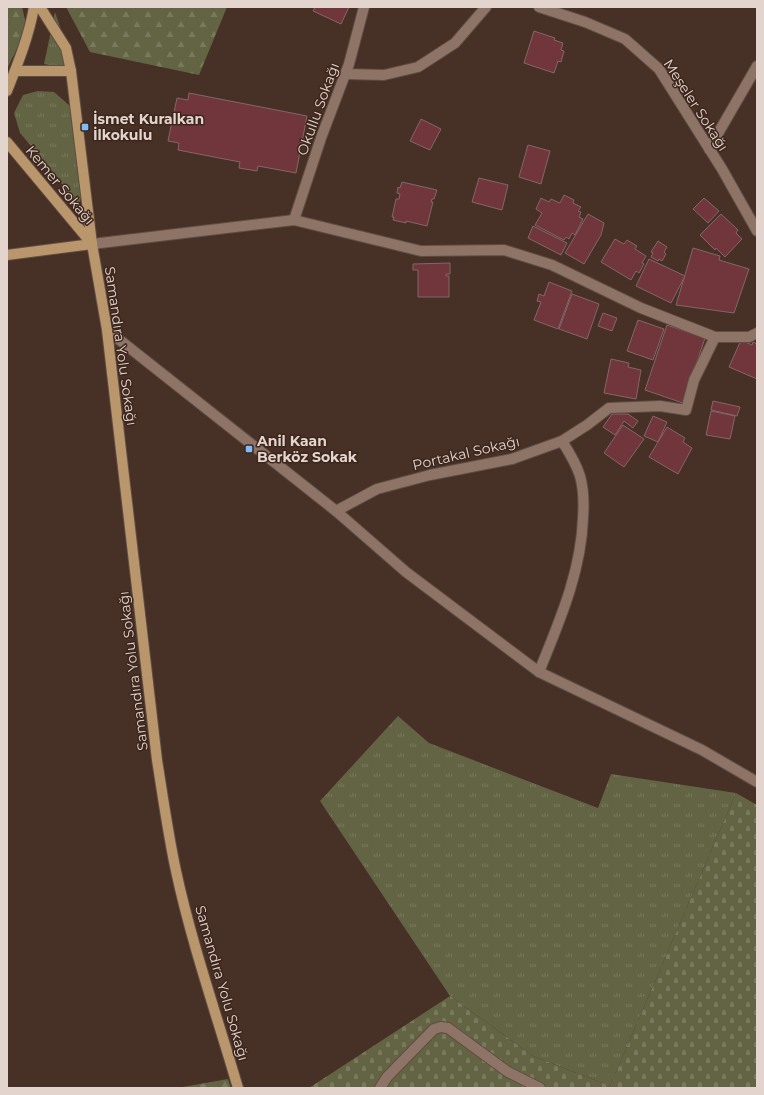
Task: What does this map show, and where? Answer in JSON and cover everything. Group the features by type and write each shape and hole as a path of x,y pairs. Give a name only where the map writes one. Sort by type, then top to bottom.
{"main road":[{"path":"7,91 11,71 29,31 34,7"},
{"name":"Samandıra Yolu Sokağı","path":"40,7 66,48 71,71 92,244 107,330 157,760 168,828 176,871 187,916 238,1088"},
{"path":"11,71 71,71"},
{"name":"Kemer Sokağı","path":"7,143 92,244"},
{"path":"7,255 92,244"}],"street":[{"name":"Okullu Sokağı","path":"294,220 321,138 349,64 364,7"},
{"path":"345,74 384,75 418,67 455,42 486,7"},
{"name":"Meşeler Sokağı","path":"539,7 585,22 625,39 659,69 709,149 757,231"},
{"path":"709,149 757,66"},
{"path":"92,244 294,220 421,251 504,250 552,265 641,308 715,337 749,337 757,333"},
{"path":"107,330 336,512 406,572 539,672 702,750 757,782"},
{"name":"Portakal Sokağı","path":"336,512 377,489 430,475 512,459 562,441 610,408 660,406 686,410 694,380 715,337"},
{"path":"539,672 573,585 583,529 584,506 580,478 575,464 562,441"},
{"path":"380,1088 387,1077 434,1029 441,1027 448,1028 508,1072 540,1088"}],"green space":[{"path":"7,7 22,7 27,28 7,69"},
{"path":"66,7 227,7 199,75 90,52"},
{"path":"55,12 75,71 44,64"},
{"path":"38,91 54,92 70,106 82,195 77,209 58,178 20,133 14,113 23,95"},
{"path":"398,716 429,743 598,808 611,774 736,793 610,1086 533,1056 450,996 320,801"},
{"path":"736,793 757,805 757,1088 309,1088 450,996 533,1056 610,1086"},
{"path":"228,1079 231,1088 177,1088"}],"building":[{"path":"315,7 349,7 341,24 313,11"},
{"path":"534,31 555,38 554,40 563,43 561,50 564,51 561,62 558,61 554,73 524,63"},
{"path":"189,93 307,116 296,173 258,166 257,171 239,168 240,162 178,150 179,143 168,141 177,98 188,100"},
{"path":"421,119 441,129 430,150 410,141"},
{"path":"528,145 550,151 541,184 519,177"},
{"path":"479,178 508,185 502,210 472,202"},
{"path":"402,182 437,190 434,199 432,199 431,202 433,202 427,226 406,221 406,223 393,220 394,217 392,217 396,199 399,199 400,194 397,193 398,187 400,188"},
{"path":"564,195 574,200 573,203 581,207 578,211 581,212 579,217 583,219 575,235 572,233 569,239 566,237 564,240 535,225 542,213 536,209 541,198 549,202 551,199 560,203"},
{"path":"704,198 719,211 708,223 693,209"},
{"path":"588,214 604,223 601,235 584,264 565,253"},
{"path":"721,214 738,230 736,233 742,239 725,257 716,248 715,250 700,235"},
{"path":"533,226 567,243 561,255 528,238"},
{"path":"615,239 624,244 627,240 637,246 635,249 646,256 639,273 636,271 631,280 601,262"},
{"path":"658,241 667,247 664,252 666,254 662,261 659,259 658,261 651,257 653,253 651,252"},
{"path":"693,248 720,256 719,260 749,269 734,313 676,305"},
{"path":"649,259 685,276 671,303 636,286"},
{"path":"450,263 450,274 446,274 446,276 449,276 449,297 418,297 418,270 413,270 413,264"},
{"path":"549,282 572,291 558,329 534,320 541,302 537,301 539,294 544,296"},
{"path":"572,294 599,304 587,339 559,329"},
{"path":"603,313 617,318 612,331 598,326"},
{"path":"638,320 664,329 653,360 627,351"},
{"path":"667,325 705,338 683,403 645,390"},
{"path":"741,340 752,345 753,342 757,344 757,379 729,367"},
{"path":"611,359 629,363 628,367 641,370 636,399 604,393"},
{"path":"713,401 740,407 737,416 711,410"},
{"path":"711,411 735,416 730,439 706,435"},
{"path":"612,414 628,414 638,421 633,428 624,421 615,435 603,427"},
{"path":"653,416 667,422 658,442 644,436"},
{"path":"623,425 644,439 624,467 604,453"},
{"path":"667,427 685,438 683,442 692,448 678,474 649,457"}],"place":[{"name":"İsmet Kuralkan İlkokulu","path":"85,127"},
{"name":"Anil Kaan Berköz Sokak","path":"249,449"}]}
